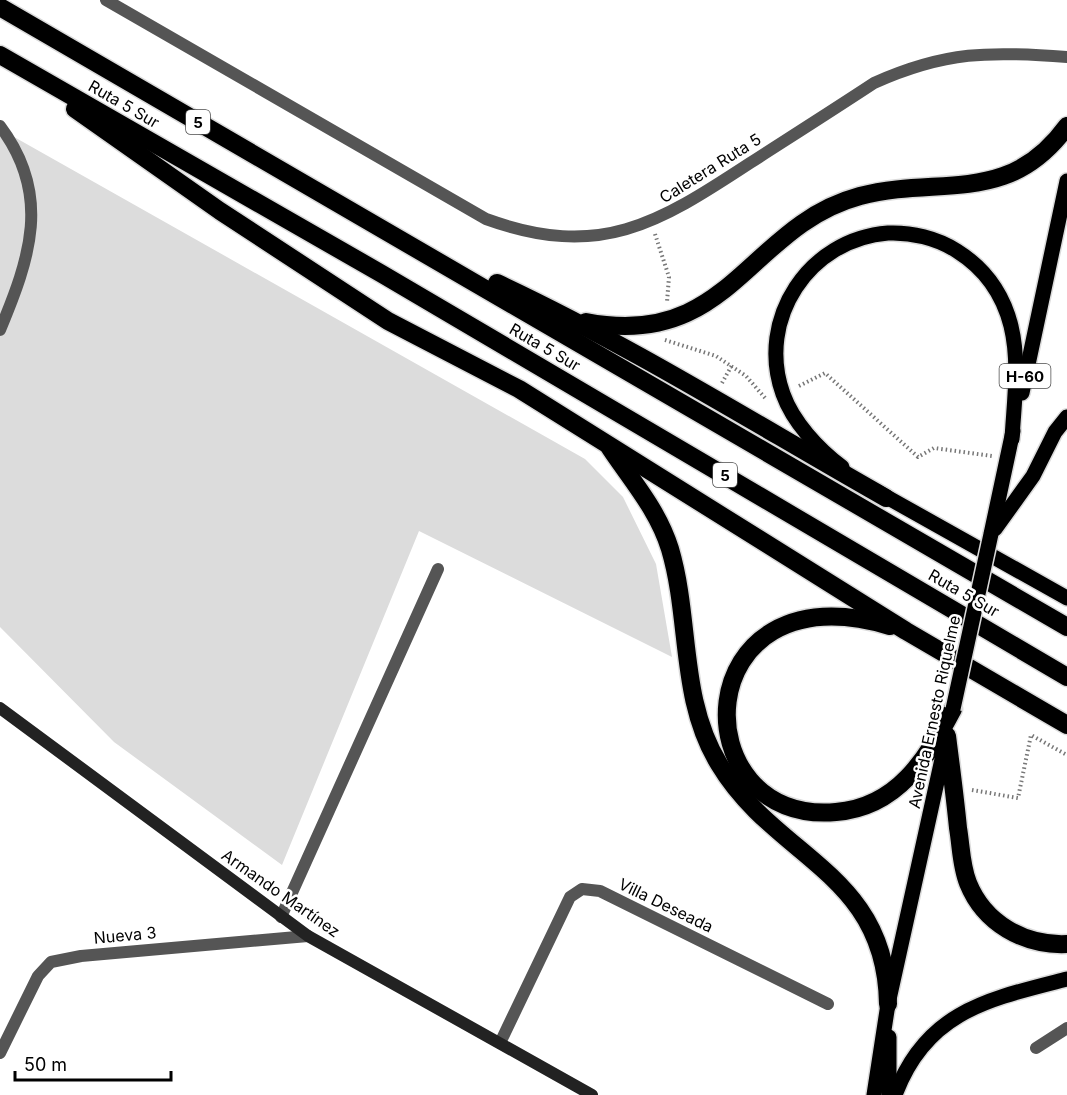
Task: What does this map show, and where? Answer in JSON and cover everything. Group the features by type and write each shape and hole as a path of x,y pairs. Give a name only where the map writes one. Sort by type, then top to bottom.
{"highway":[{"name":"Ruta 5 Sur","path":"0,7 1067,627"},
{"name":"Ruta 5 Sur","path":"0,56 382,274 1067,677"},
{"path":"28,72 105,132 388,321 519,389 606,441 906,631 1067,725"},
{"path":"573,319 628,325 665,321 688,314 714,300 789,234 829,208 878,192 962,187 992,181 1011,173 1041,154 1067,126"},
{"path":"395,237 573,319 642,356 886,498"},
{"path":"606,441 647,498 670,549 680,601 691,685 701,725 713,753 746,801 826,870 852,897 870,926 882,953 886,970 888,1004"},
{"path":"906,631 865,620 819,617 793,621 764,636 742,660 730,688 727,703 728,731 736,758 743,770 773,799 800,810 830,813 865,807 892,792 923,762 953,709"},
{"path":"947,736 967,880 983,909 996,921 1025,938 1041,943 1067,944"}],"main road":[{"name":"Avenida Ernesto Riquelme","path":"873,1095 888,1004 1067,181"},
{"path":"1012,439 1016,360 1011,326 1003,303 982,271 951,247 915,234 876,234 840,246 809,270 787,301 776,338 778,376 791,412 802,428 835,462 886,498 1067,598"},
{"path":"991,534 1033,476 1055,432 1067,417"},
{"path":"1047,586 1067,592"},
{"name":"Armando Martínez","path":"0,708 308,936 592,1095"},
{"path":"895,1095 917,1052 950,1019 982,1002 1067,979"},
{"name":"Avenida Ernesto Riquelme","path":"888,1004 889,1095"}],"street":[{"name":"Caletera Ruta 5","path":"106,0 124,5 213,64 486,219 532,233 579,236 627,230 674,212 874,83 902,70 960,55 990,52 1067,57"},
{"path":"0,126 19,156 26,175 33,216 28,257 0,330"},
{"path":"281,917 438,568"},
{"name":"Villa Deseada","path":"500,1043 570,897 582,889 600,891 828,1004"},
{"name":"Nueva 3","path":"0,1053 38,976 51,962 81,956 308,936"},
{"path":"1036,1048 1067,1028"}],"path":[{"path":"934,448 1008,459"},
{"path":"953,786 1018,798 1031,735 1067,756"}],"shaded area":[{"path":"0,129 585,459 623,497 656,564 672,657 419,531 282,865 114,742 0,627"}]}
